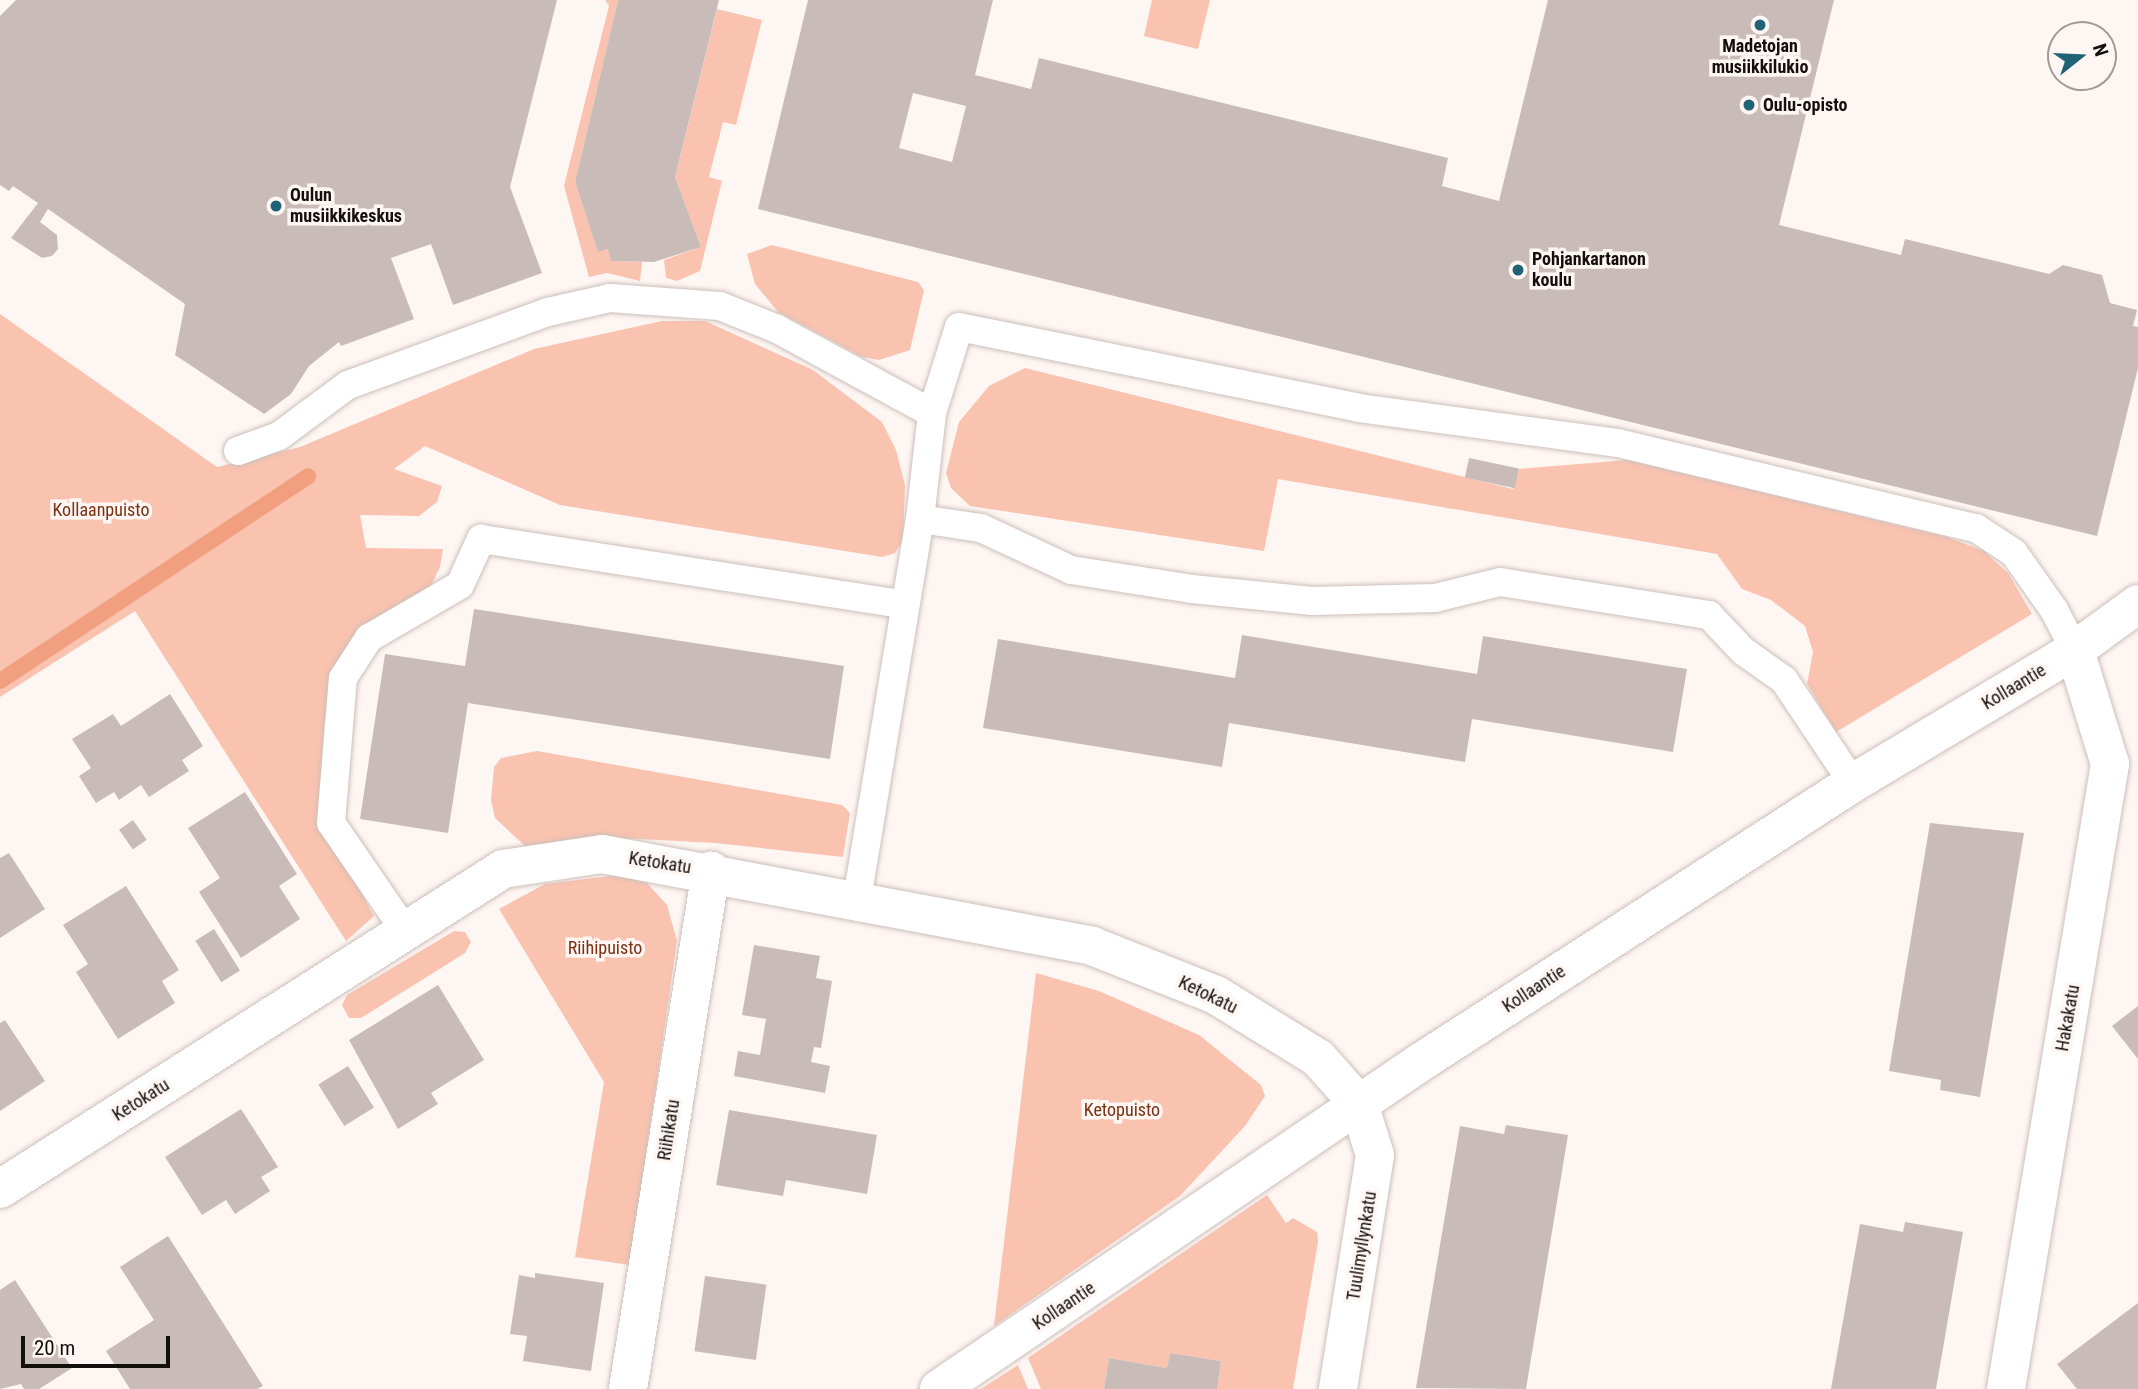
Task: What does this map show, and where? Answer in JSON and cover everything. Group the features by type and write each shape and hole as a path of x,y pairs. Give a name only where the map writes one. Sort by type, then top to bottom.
{"street":[{"name":"Kollaantie","path":"939,1389 1359,1104 1853,783 2075,650 2138,604"},
{"name":"Hakakatu","path":"2006,1389 2110,764 2075,650"},
{"name":"Ketokatu","path":"0,1189 503,869 602,854 711,871 1092,946 1216,995 1318,1058 1359,1104"},
{"name":"Riihikatu","path":"628,1389 711,871"},
{"name":"Tuulimyllynkatu","path":"1338,1389 1375,1155 1359,1104"}],"lane":[{"path":"238,451 279,436 348,385 548,312 610,298 720,306 777,329 932,413"},
{"path":"857,899 920,519 932,413 959,327 1359,408 1618,443 1976,528 2014,553 2054,610 2075,650"},
{"path":"920,519 981,528 1071,570 1192,589 1312,601 1435,598 1500,582 1709,615 1743,651 1784,680 1853,783"},
{"path":"406,932 331,823 343,678 369,638 460,585 481,539 905,605"}],"green space":[{"path":"605,0 618,0 575,182 598,251 608,249 612,261 642,262 640,281 607,273 589,277 564,186 609,6"},
{"path":"1152,0 1210,0 1198,49 1144,36"},
{"path":"717,9 762,20 736,125 723,122 709,177 722,181 700,271 677,281 666,278 664,260 701,247 675,177"},
{"path":"772,245 918,282 924,290 910,350 879,360 862,357 778,312 755,284 747,254"},
{"name":"Kollaanpuisto","path":"0,314 217,467 300,447 534,349 662,321 705,321 813,370 882,422 896,450 905,485 903,540 895,553 882,557 560,505 425,446 394,469 442,486 437,502 419,516 360,515 366,548 443,549 440,567 428,592 334,676 324,725 320,806 326,827 374,916 346,941 135,611 0,697"},
{"path":"1025,368 1513,489 1519,469 1627,460 1947,537 1984,551 2008,573 2032,614 1836,732 1807,684 1813,652 1805,626 1771,600 1742,589 1717,554 1278,479 1264,551 970,506 951,488 946,473 959,422 989,386"},
{"path":"537,751 842,805 850,813 843,857 715,843 601,837 525,846 495,818 491,800 494,767 501,758"},
{"name":"Riihipuisto","path":"618,875 647,883 667,905 677,941 630,1265 575,1257 604,1082 499,909 545,884"},
{"path":"454,931 465,932 471,942 465,953 361,1018 349,1018 342,1005 347,995"},
{"name":"Ketopuisto","path":"1036,973 1099,991 1199,1035 1261,1085 1265,1096 1245,1126 1180,1196 994,1326"},
{"path":"1267,1195 1286,1223 1293,1218 1317,1232 1318,1242 1293,1389 1217,1389 1221,1361 1170,1353 1167,1368 1109,1358 1104,1389 1041,1389 1028,1358"},
{"path":"1018,1365 1028,1389 981,1389"}],"building":[{"name":"Oulun musiikkikeskus","path":"16,0 557,0 510,187 542,273 453,305 431,244 391,258 414,319 341,346 339,342 309,366 291,394 264,414 175,355 185,304 48,209 40,222 57,235 58,249 52,256 42,258 11,238 38,203 13,186 9,191 0,185 0,16"},
{"path":"618,0 719,0 675,177 701,247 654,262 611,261 608,249 598,252 575,182"},
{"name":"Pohjankartanon koulu","path":"808,0 993,0 975,75 1031,89 1039,58 1448,158 1442,186 1499,201 1548,0 1834,0 1779,225 1901,255 1905,239 2049,274 2063,265 2102,275 2110,303 2137,310 2133,326 2138,327 2138,368 2097,536 758,209","holes":["913,93 966,106 952,162 899,148"]},
{"path":"1469,458 1519,469 1515,488 1465,478"},
{"path":"474,609 844,666 830,759 468,703 448,833 360,819 385,654 465,666"},
{"path":"1242,635 1477,674 1483,636 1687,669 1673,752 1472,719 1465,762 1229,723 1222,767 983,728 998,639 1235,678"},
{"path":"170,694 203,746 182,760 189,771 149,797 141,785 119,800 114,792 96,803 79,776 91,768 72,739 113,714 121,726"},
{"path":"245,792 297,874 279,886 300,919 241,958 199,892 220,878 188,828"},
{"path":"133,820 147,840 133,849 119,830"},
{"path":"1930,823 2024,833 1980,1097 1940,1090 1941,1080 1889,1071"},
{"path":"9,853 45,909 0,938 0,858"},
{"path":"126,886 179,970 162,981 175,1003 118,1039 76,972 88,964 63,925"},
{"path":"214,929 240,971 221,982 195,941"},
{"path":"754,945 820,956 816,978 832,981 821,1048 814,1047 811,1062 830,1066 825,1093 734,1076 738,1051 760,1055 766,1019 742,1015"},
{"path":"438,985 484,1060 431,1093 438,1104 398,1129 349,1040"},
{"path":"2138,1006 2138,1059 2112,1026"},
{"path":"5,1020 45,1081 0,1111 0,1023"},
{"path":"348,1066 374,1108 344,1126 318,1085"},
{"path":"241,1109 278,1167 261,1177 270,1191 235,1214 226,1200 202,1215 165,1157"},
{"path":"729,1110 877,1135 867,1194 786,1180 783,1196 716,1185"},
{"path":"1506,1125 1568,1135 1526,1389 1416,1388 1460,1126 1504,1134"},
{"path":"1905,1222 1963,1232 1936,1389 1831,1389 1860,1224 1903,1232"},
{"path":"168,1236 263,1386 257,1389 130,1389 106,1351 154,1320 120,1267"},
{"path":"535,1273 604,1283 591,1371 523,1361 527,1336 510,1334 519,1275 535,1278"},
{"path":"705,1276 766,1285 756,1360 694,1351"},
{"path":"15,1280 72,1368 39,1389 24,1389 21,1384 0,1389 0,1290"},
{"path":"2138,1303 2138,1389 2077,1389 2057,1364"},
{"path":"1170,1353 1221,1361 1217,1389 1104,1389 1109,1358 1167,1368"}],"waterway":[{"path":"0,681 308,476"}],"place":[{"name":"Madetojan musiikkilukio","path":"1760,25"},
{"name":"Oulu-opisto","path":"1749,105"},
{"name":"Oulun musiikkikeskus","path":"276,206"},
{"name":"Pohjankartanon koulu","path":"1518,270"}]}
